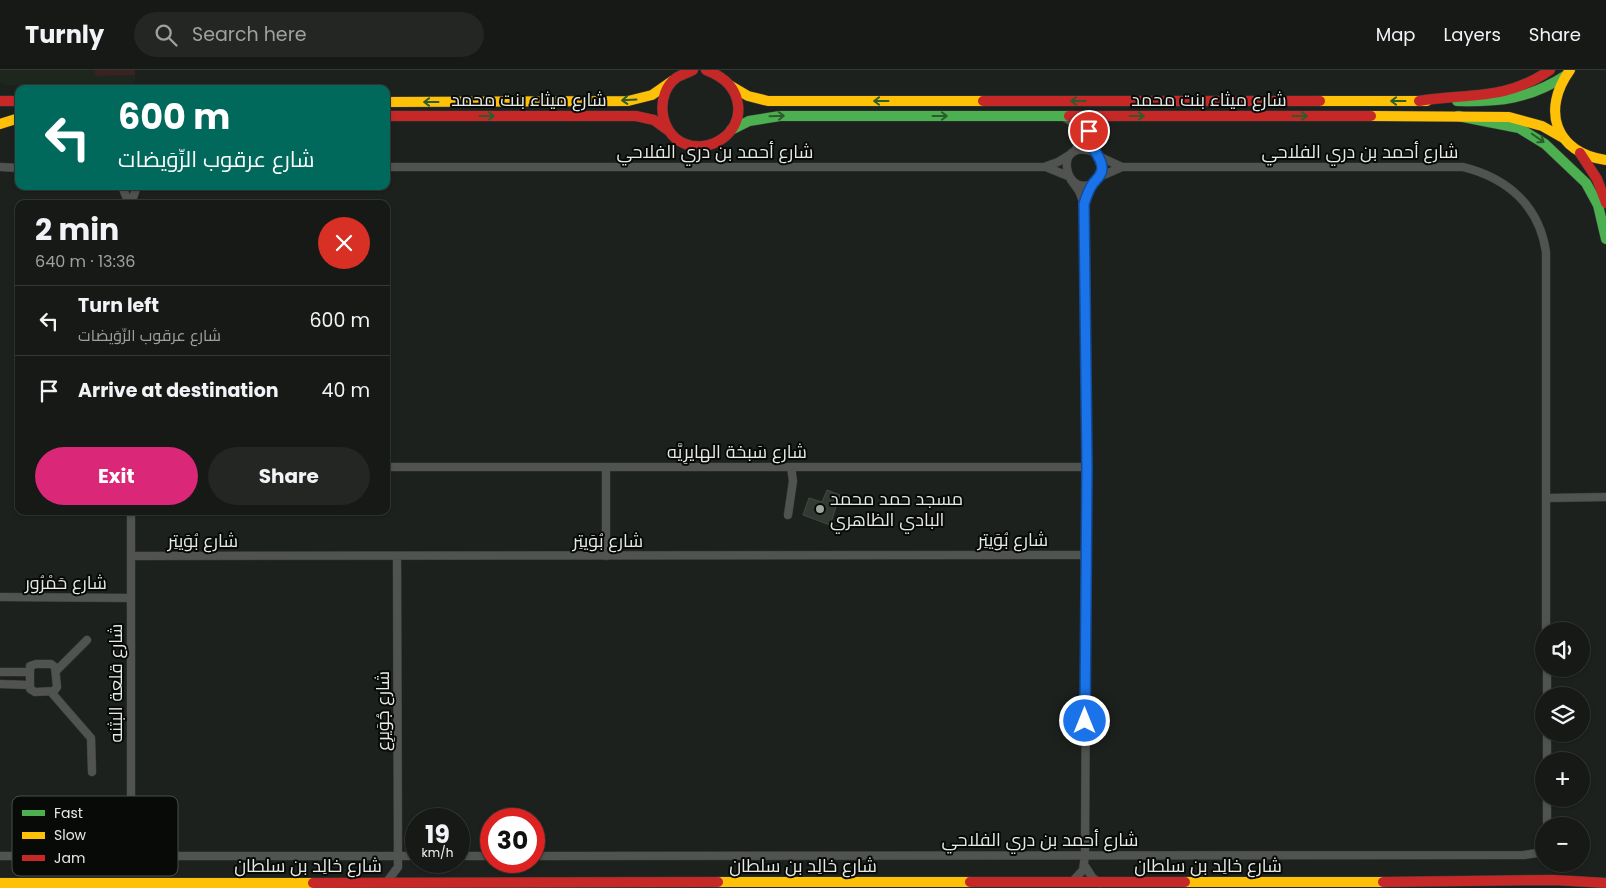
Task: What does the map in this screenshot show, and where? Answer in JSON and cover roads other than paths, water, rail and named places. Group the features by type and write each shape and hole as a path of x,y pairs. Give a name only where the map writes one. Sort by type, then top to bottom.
{"main road":[{"name":"شارع ميثاء بنت محمد","path":"390,102 638,100 657,93 681,74 693,70"},
{"name":"شارع ميثاء بنت محمد","path":"706,70 718,74 748,96 768,101 1509,100 1539,91 1569,72"},
{"path":"1419,101 1508,92 1536,81 1550,70"},
{"path":"1569,72 1558,88 1554,114 1558,127 1565,139 1578,152 1597,179 1606,202"},
{"path":"669,131 663,119 661,105 664,92 672,81"},
{"path":"732,86 737,98 738,112 732,130"},
{"path":"0,101 15,102"},
{"name":"شارع ميثاء بنت محمد","path":"390,116 636,116 654,120 682,142 700,147 718,142 732,130 749,121 769,116 1458,116 1520,119 1539,124 1565,139"},
{"path":"1458,116 1519,128 1546,144 1586,183 1598,205 1606,239"},
{"path":"0,117 15,117"},
{"path":"0,124 15,118"},
{"path":"1578,152 1590,158 1606,160"},
{"path":"0,876 42,879 62,883"},
{"path":"1586,882 1606,877"},
{"name":"شارع خالِد بن سلطان","path":"0,883 1098,882 1219,885 1554,880 1606,882"},
{"path":"840,888 854,883"}],"street":[{"path":"1062,116 1074,123 1080,131 1080,140 1066,165 1070,178 1079,191 1084,204 1087,467 1085,555 1085,855 1084,866 1077,877 1070,883"},
{"path":"1084,204 1102,166 1088,136 1089,131 1092,126 1106,116"},
{"path":"1073,153 1087,149 1096,154"},
{"name":"شارع أحمد بن دري الفلاحي","path":"390,167 1044,166 1058,162 1073,153"},
{"name":"شارع أحمد بن دري الفلاحي","path":"1096,154 1122,166 1463,167 1492,176 1517,193 1537,220 1543,235 1546,252 1546,622"},
{"name":"شارع أحمد بن دري الفلاحي","path":"1044,166 1070,178"},
{"name":"شارع أحمد بن دري الفلاحي","path":"1096,180 1122,166"},
{"path":"0,167 15,168"},
{"path":"1070,178 1082,185 1096,180"},
{"name":"شارع سَبخة الهايرِيَّه","path":"390,467 1087,467"},
{"path":"606,467 606,556"},
{"path":"788,515 793,481 791,467"},
{"path":"1547,498 1606,497"},
{"name":"شارع قلعة البثنه","path":"131,515 131,796"},
{"name":"شارع بُوَيتِر","path":"132,556 1085,555"},
{"name":"شارع جُوَيرِع","path":"397,556 398,867"},
{"name":"شارع حَمْرُور","path":"0,597 131,598"},
{"path":"56,671 87,640"},
{"path":"52,692 57,687 56,671 51,664 30,666 29,685 33,691 52,692 91,738 92,772"},
{"path":"0,672 29,672"},
{"path":"0,684 29,685"},
{"name":"شارع أحمد بن دري الفلاحي","path":"545,856 1524,855 1535,853"},
{"path":"178,856 405,856"},
{"path":"1084,866 1098,882"},
{"path":"386,882 398,867 411,883"}],"place":[{"name":"مسجد حمد محمد البادي الظاهري","path":"820,509"}]}
